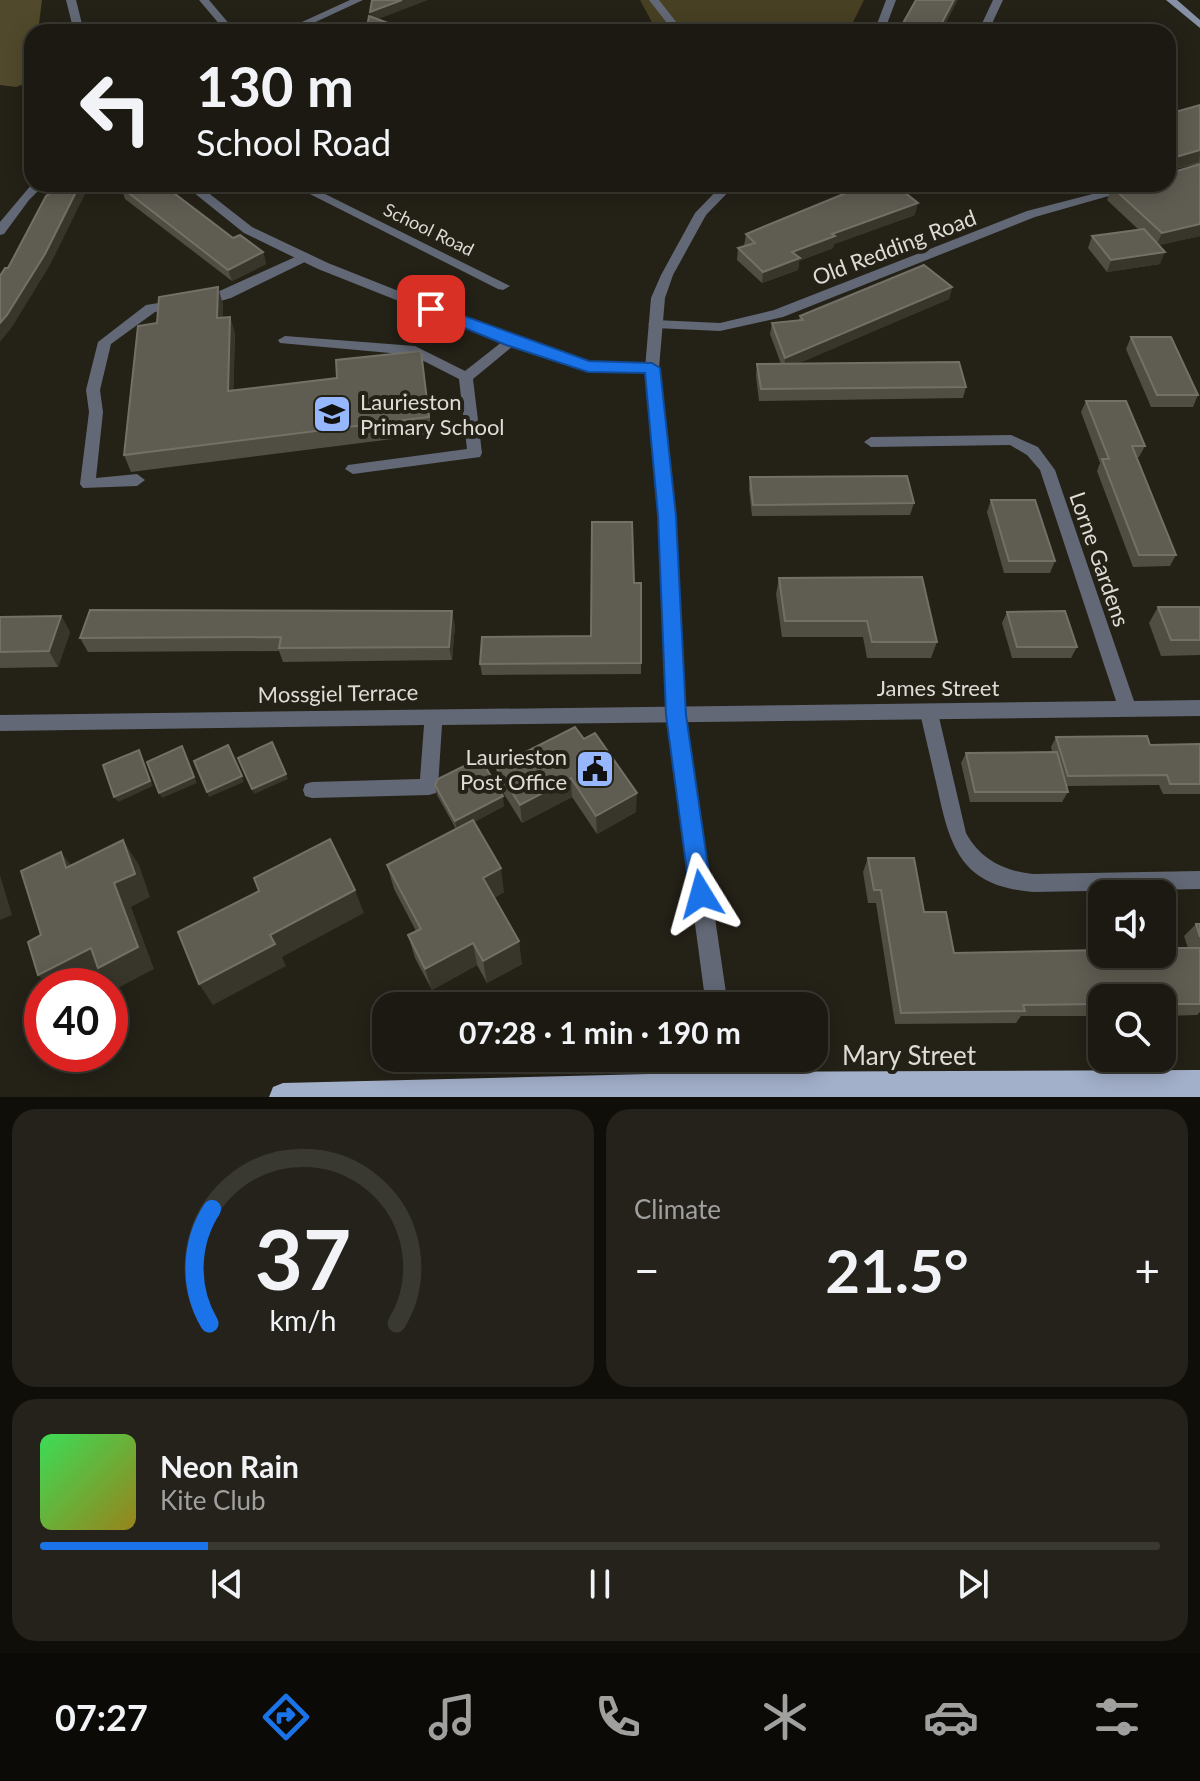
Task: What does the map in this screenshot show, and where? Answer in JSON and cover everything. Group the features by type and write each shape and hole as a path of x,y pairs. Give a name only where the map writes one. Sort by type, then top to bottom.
{"main road":[{"path":"1171,0 1200,25"},
{"name":"Mary Street","path":"283,1097 1200,1084"}],"street":[{"path":"71,0 77,24"},
{"path":"204,0 224,24"},
{"path":"304,23 358,0"},
{"path":"654,0 673,24"},
{"path":"884,24 891,0"},
{"path":"987,24 998,0"},
{"path":"0,231 30,192"},
{"path":"199,192 248,230 304,257 512,341 588,366 652,368"},
{"name":"School Road","path":"312,192 503,286"},
{"path":"715,992 676,715 667,516 652,368 658,298 681,245 701,213 722,192"},
{"name":"Old Redding Road","path":"655,324 720,327 778,314 1031,214 1115,192"},
{"path":"137,480 88,484 96,412 93,390 105,342 151,308 210,302 304,257"},
{"path":"285,340 415,351 466,377"},
{"path":"466,377 512,341"},
{"path":"353,469 475,453 466,377"},
{"name":"Lorne Gardens","path":"871,442 1011,440 1024,444 1039,456 1047,470 1127,708"},
{"name":"James Street","path":"676,715 785,711 929,713 1200,708"},
{"path":"929,713 957,835 966,852 997,876 1033,883 1200,880"},
{"name":"Mossgiel Terrace","path":"0,723 676,715"},
{"path":"312,790 429,787 434,716"}],"shaded area":[{"path":"0,0 42,0 39,24 24,24 24,84 16,87 0,85"},
{"path":"640,0 864,0 852,24 653,24"}],"building":[{"path":"372,0 402,0 370,12"},
{"path":"916,0 954,0 941,24 902,24"},
{"path":"369,16 390,24 368,24"},
{"path":"1200,105 1200,150 1176,157 1176,112"},
{"path":"1200,164 1200,224 1162,233 1117,192 1176,192 1176,171"},
{"path":"53,192 76,192 45,254 0,323 0,276 8,268 46,196"},
{"path":"127,192 173,192 233,238 240,235 263,252 228,270"},
{"path":"848,192 904,192 918,203 832,234 835,236 792,252 800,258 763,272 738,248 755,243 746,234"},
{"path":"1144,229 1165,252 1111,260 1092,236"},
{"path":"924,265 952,287 785,358 772,323 803,320 800,316"},
{"path":"218,287 217,318 230,317 228,391 337,378 336,360 421,351 429,417 124,455 138,326 157,323 159,297"},
{"path":"1131,337 1171,337 1198,395 1157,395"},
{"path":"959,362 966,387 761,389 757,364"},
{"path":"1086,401 1126,401 1145,446 1132,446 1176,555 1139,555 1102,459 1109,459"},
{"path":"907,476 914,503 753,505 750,477"},
{"path":"991,500 1035,500 1055,561 1009,561"},
{"path":"592,522 632,522 634,583 641,583 641,663 480,664 482,637 591,636"},
{"path":"922,577 937,642 872,642 867,621 785,621 779,578"},
{"path":"1158,607 1200,607 1200,640 1171,640"},
{"path":"90,610 452,611 449,647 279,648 281,637 80,638"},
{"path":"1065,611 1077,647 1017,647 1007,612"},
{"path":"61,616 49,651 0,652 0,617"},
{"path":"575,727 584,739 595,733 637,793 596,816 571,778 520,805 496,767"},
{"path":"1147,736 1150,745 1200,744 1200,784 1170,784 1167,775 1068,776 1056,737"},
{"path":"272,742 286,774 252,789 238,758"},
{"path":"228,745 242,776 207,792 194,761"},
{"path":"182,746 194,777 159,793 147,762"},
{"path":"139,750 150,781 114,797 103,765"},
{"path":"1057,752 1068,792 975,792 966,753"},
{"path":"480,758 503,796 455,821 435,785 438,779"},
{"path":"473,820 501,868 483,878 519,941 483,961 473,943 425,969 408,935 421,929 387,865"},
{"path":"330,839 355,890 270,935 275,944 199,984 178,932 259,891 254,878"},
{"path":"123,840 135,874 114,883 138,947 98,968 91,948 52,968 36,968 28,942 41,935 21,871 61,852 66,868"},
{"path":"868,858 914,858 924,912 946,912 954,953 1088,950 1088,968 1176,968 1176,948 1200,948 1200,1004 1176,1004 1176,984 1088,984 1088,1004 1023,1005 1025,1011 901,1013 881,890 874,890"}],"place":[{"name":"Laurieston Primary School","path":"332,414"},
{"name":"Laurieston Post Office","path":"595,769"}],"route":[{"path":"431,309 512,341 588,366 652,368 667,516 676,715 701,894"}]}
